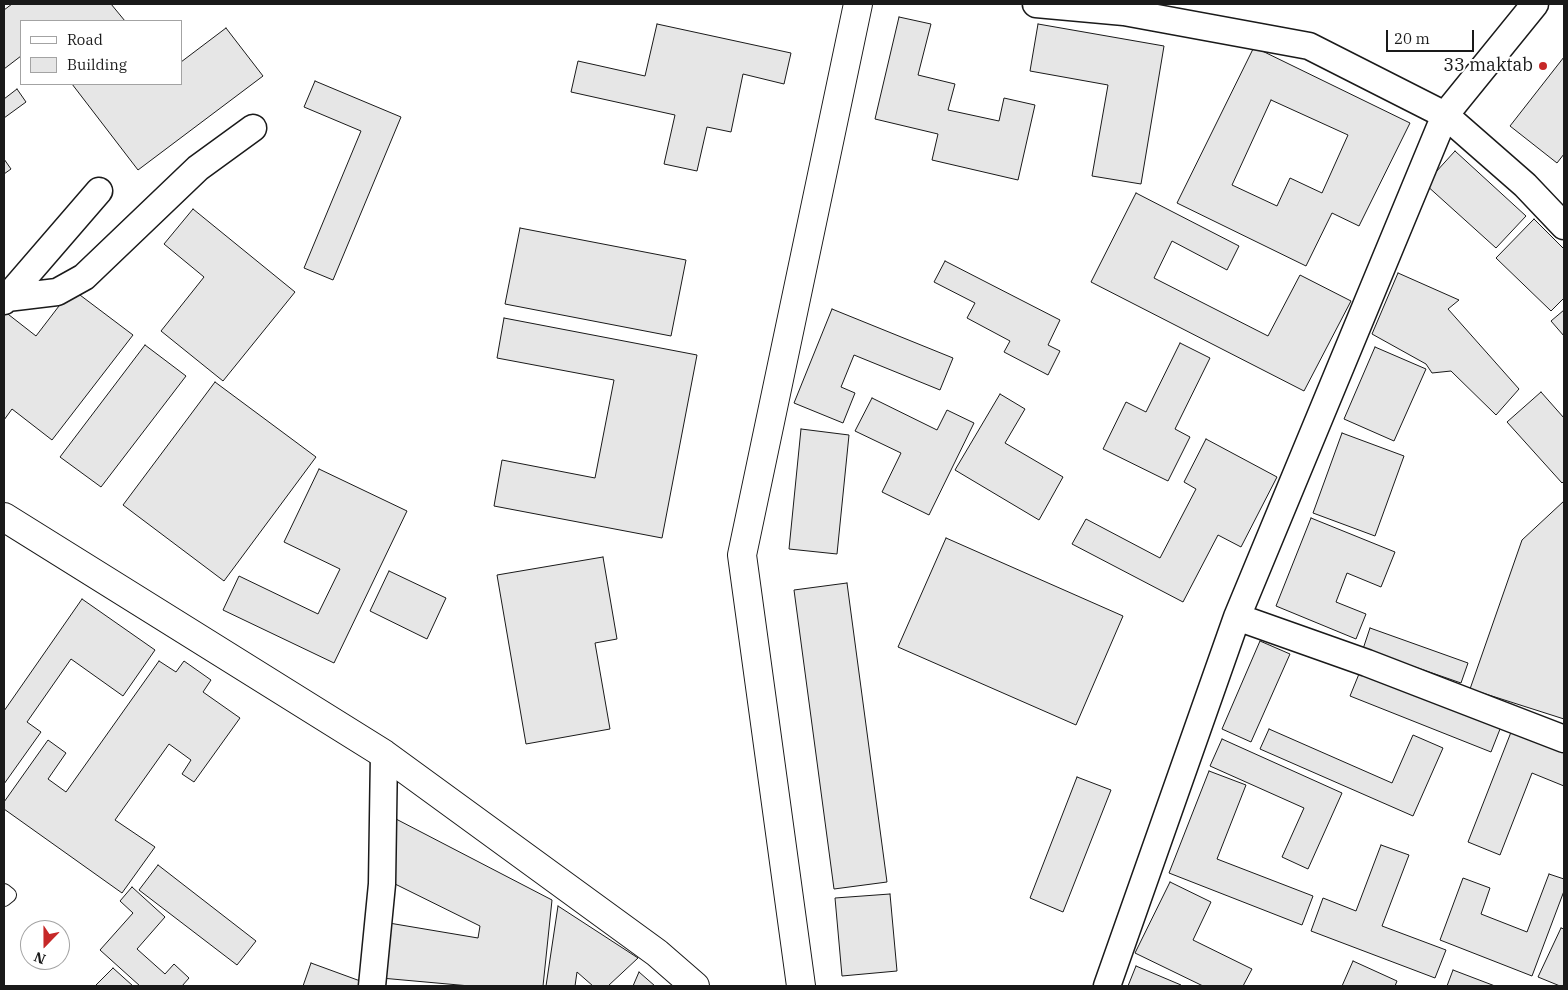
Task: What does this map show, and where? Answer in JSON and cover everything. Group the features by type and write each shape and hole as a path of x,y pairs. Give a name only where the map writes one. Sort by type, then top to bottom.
{"main road":[{"path":"801,986 742,555 858,4"},
{"path":"4,517 384,754 657,953 695,986"}],"street":[{"path":"1036,4 1124,8 1309,46 1446,115 1525,185 1564,226"},
{"path":"1107,986 1237,617 1446,115 1535,4"},
{"path":"5,300 57,292 84,278 198,168 252,128"},
{"path":"5,300 100,191"},
{"path":"1237,617 1366,663 1564,739"},
{"path":"372,986 382,884 384,754"}],"lane":[{"path":"4,891 9,895 4,899"}],"building":[{"path":"12,4 111,4 124,20 20,20 20,57 4,69 4,10"},
{"path":"899,17 931,24 918,75 955,84 948,110 999,121 1004,98 1035,105 1018,180 932,160 938,134 875,119"},
{"path":"657,24 791,53 784,84 743,74 731,132 707,127 697,171 664,164 675,115 571,92 578,61 645,76"},
{"path":"1038,24 1164,46 1141,184 1092,176 1108,85 1030,71"},
{"path":"226,28 263,76 138,170 73,85 182,85 182,61"},
{"path":"1254,47 1410,123 1359,226 1332,213 1306,266 1177,203","holes":["1271,100 1348,135 1322,193 1290,178 1277,206 1232,185"]},
{"path":"1564,57 1564,154 1557,163 1510,126"},
{"path":"315,81 401,117 333,280 304,268 361,131 304,107"},
{"path":"17,89 26,102 4,118 4,99"},
{"path":"1455,151 1526,216 1496,248 1425,184"},
{"path":"4,159 11,169 4,174"},
{"path":"1136,193 1239,246 1227,270 1172,241 1154,278 1268,336 1300,275 1351,301 1304,391 1091,282"},
{"path":"193,209 295,292 223,381 161,331 204,277 164,244"},
{"path":"1534,219 1564,249 1564,298 1551,311 1496,258"},
{"path":"520,228 686,260 671,336 505,304"},
{"path":"945,261 1060,320 1048,345 1060,351 1048,375 1004,352 1010,341 967,318 975,303 934,282"},
{"path":"1398,273 1459,300 1448,309 1519,389 1496,415 1451,371 1432,373 1426,364 1372,334"},
{"path":"72,289 133,335 52,440 12,409 4,420 4,311 36,336"},
{"path":"832,309 953,358 940,390 854,355 841,387 855,393 843,423 794,403"},
{"path":"1564,310 1564,336 1551,321"},
{"path":"504,318 697,355 662,538 494,506 502,460 595,478 614,380 497,358"},
{"path":"1180,343 1210,358 1175,429 1190,437 1168,481 1103,449 1126,402 1146,412"},
{"path":"145,345 186,376 101,487 60,457"},
{"path":"1375,347 1426,369 1394,441 1344,419"},
{"path":"215,382 316,457 224,581 123,505"},
{"path":"1541,392 1564,418 1564,481 1562,483 1507,422"},
{"path":"1000,394 1025,409 1005,443 1063,477 1039,520 955,470"},
{"path":"872,398 937,430 947,410 974,423 929,515 882,492 901,453 855,431"},
{"path":"801,429 849,435 837,554 789,549"},
{"path":"1342,433 1404,456 1375,536 1313,513"},
{"path":"1206,439 1277,477 1241,547 1218,535 1183,602 1072,544 1086,519 1160,558 1196,489 1184,482"},
{"path":"319,469 407,511 334,663 223,610 239,576 318,614 340,569 284,542"},
{"path":"1564,501 1564,719 1470,689 1522,540"},
{"path":"1311,518 1395,552 1381,587 1347,573 1336,602 1366,614 1356,639 1276,606"},
{"path":"946,538 1123,616 1076,725 898,647"},
{"path":"603,557 617,639 595,643 610,729 526,744 497,575"},
{"path":"389,571 446,598 427,639 370,611"},
{"path":"847,583 887,882 834,889 794,590"},
{"path":"82,599 155,650 123,696 71,659 27,722 41,732 4,784 4,711"},
{"path":"1370,628 1468,663 1461,683 1363,649"},
{"path":"1260,641 1290,654 1251,742 1222,729"},
{"path":"159,661 176,672 184,661 211,680 203,692 240,718 194,782 182,774 191,760 169,744 115,820 155,847 122,893 4,809 4,802 48,740 66,753 48,779 66,792"},
{"path":"1361,669 1502,724 1491,752 1350,696"},
{"path":"1515,722 1564,741 1564,786 1532,773 1500,855 1468,842"},
{"path":"1269,729 1392,783 1413,735 1443,748 1413,816 1260,749"},
{"path":"1222,739 1342,793 1308,869 1282,857 1304,808 1210,766"},
{"path":"1209,771 1246,785 1217,859 1313,896 1302,925 1169,873"},
{"path":"1077,777 1111,790 1063,912 1030,898"},
{"path":"396,819 552,900 543,986 470,986 381,978 389,923 478,938 480,926 391,882"},
{"path":"1381,845 1409,855 1382,926 1446,950 1435,978 1311,931 1323,898 1356,911"},
{"path":"158,865 256,941 237,965 139,890"},
{"path":"1549,874 1564,879 1564,891 1532,976 1440,940 1463,878 1490,888 1481,914 1527,932"},
{"path":"1170,882 1211,902 1193,940 1252,969 1243,986 1203,986 1135,953"},
{"path":"132,887 165,917 137,949 165,974 174,964 189,978 182,986 140,986 100,950 133,913 120,901"},
{"path":"890,894 897,971 842,976 835,898"},
{"path":"558,906 638,958 608,986 593,986 577,972 575,986 546,986"},
{"path":"1561,928 1564,929 1564,986 1538,977"},
{"path":"1353,961 1397,981 1395,986 1342,986"},
{"path":"311,963 363,982 361,986 303,986"},
{"path":"1136,966 1181,985 1181,986 1128,986"},
{"path":"113,968 133,986 95,986"},
{"path":"1453,970 1495,986 1447,986"},
{"path":"639,972 655,986 633,986"}],"place":[{"name":"33 maktab","path":"1543,66"}]}
